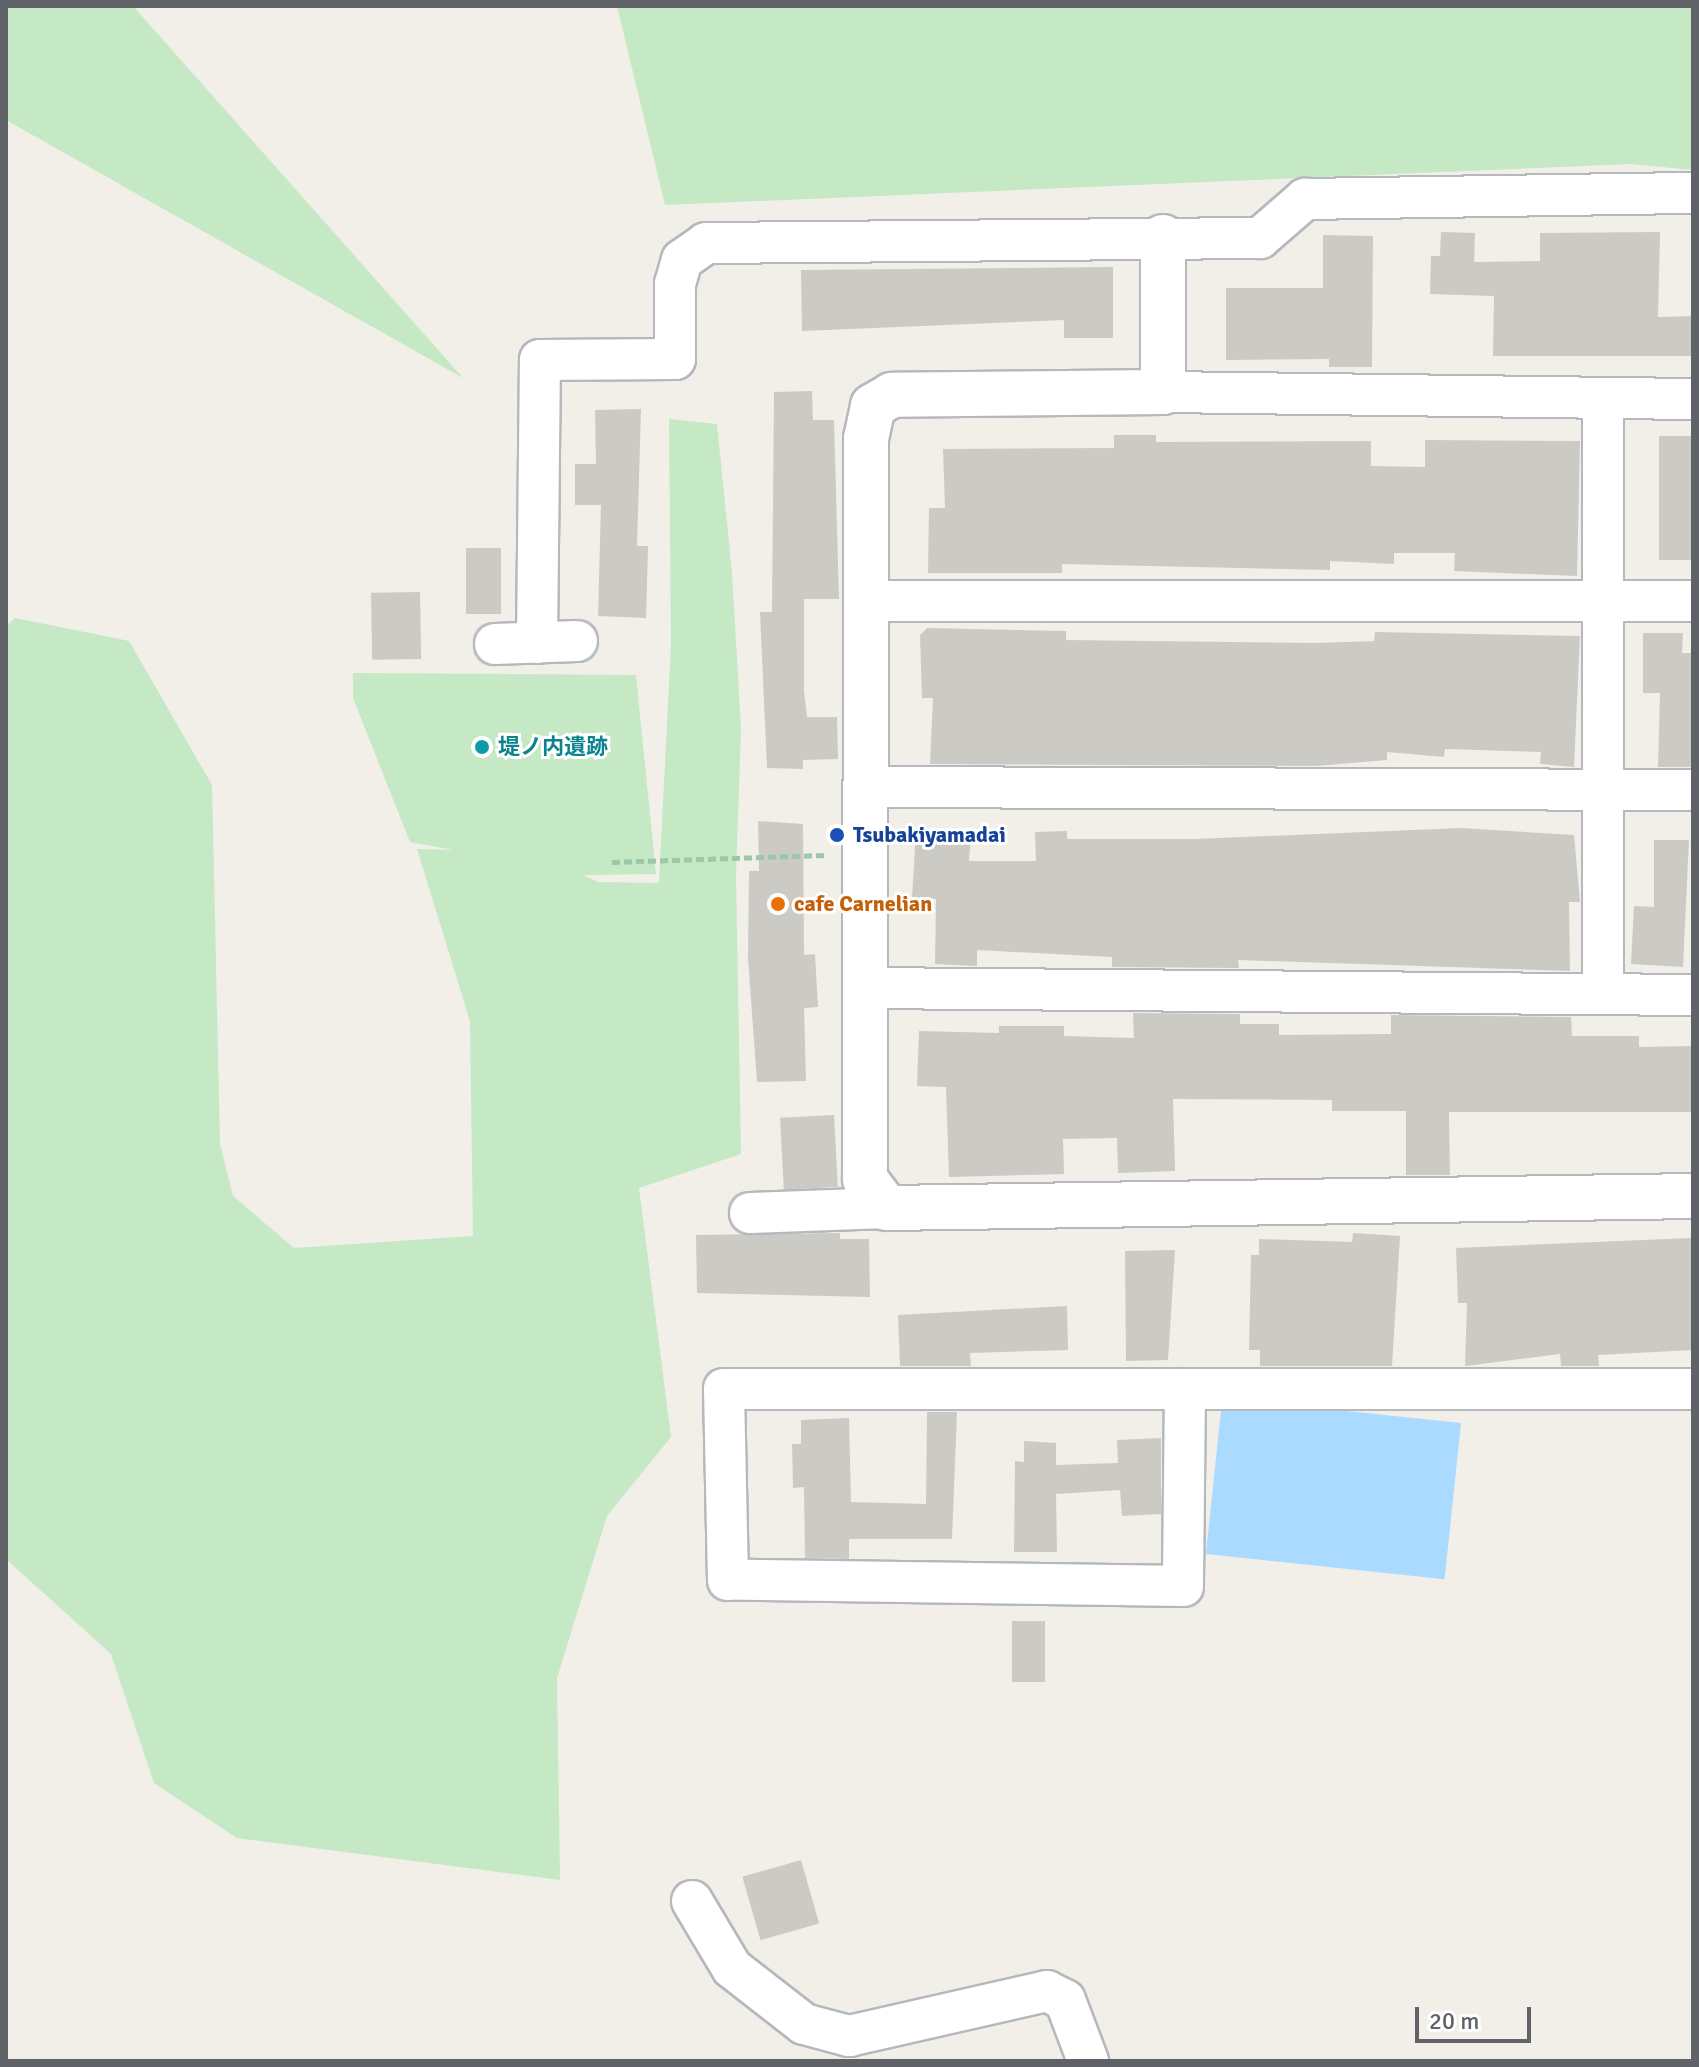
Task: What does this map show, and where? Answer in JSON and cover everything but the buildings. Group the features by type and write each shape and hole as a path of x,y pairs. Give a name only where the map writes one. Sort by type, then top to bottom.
{"street":[{"path":"537,643 540,360 675,359 675,284 682,260 706,243 1260,238 1305,199 1693,193"},
{"path":"1163,237 1163,392"},
{"path":"887,1208 865,1179 862,854 866,438 873,406 892,395 1163,392 1693,399"},
{"path":"1603,400 1600,790 1603,994"},
{"path":"866,601 1693,601"},
{"path":"495,644 577,641"},
{"path":"865,787 1693,790"},
{"path":"864,988 1693,995"},
{"path":"750,1213 887,1208 1693,1196"},
{"path":"1185,1389 1183,1586 728,1580 724,1389 1185,1389 1693,1389"},
{"path":"692,1901 732,1968 804,2024 849,2036 1047,1991 1065,2000 1088,2061"}],"path":[{"path":"612,862 862,854"}],"green space":[{"path":"6,6 133,6 463,378 6,120"},
{"path":"617,6 1693,6 1693,170 1631,164 665,205"},
{"path":"669,419 717,424 732,573 741,729 736,875 741,1154 639,1188 671,1437 607,1516 557,1678 560,1880 237,1838 154,1783 111,1654 6,1559 6,626 15,618 129,641 212,785 220,1144 233,1196 294,1248 473,1236 470,1021 417,849 454,850 410,842 353,698 353,673 636,675 656,874 583,875 598,882 659,883 671,644"}],"water":[{"path":"1222,1398 1461,1423 1445,1579 1206,1554"}],"place":[{"name":"堤ノ内遺跡","path":"482,747"},
{"name":"Tsubakiyamadai","path":"837,835"},
{"name":"cafe Carnelian","path":"778,904"}]}
